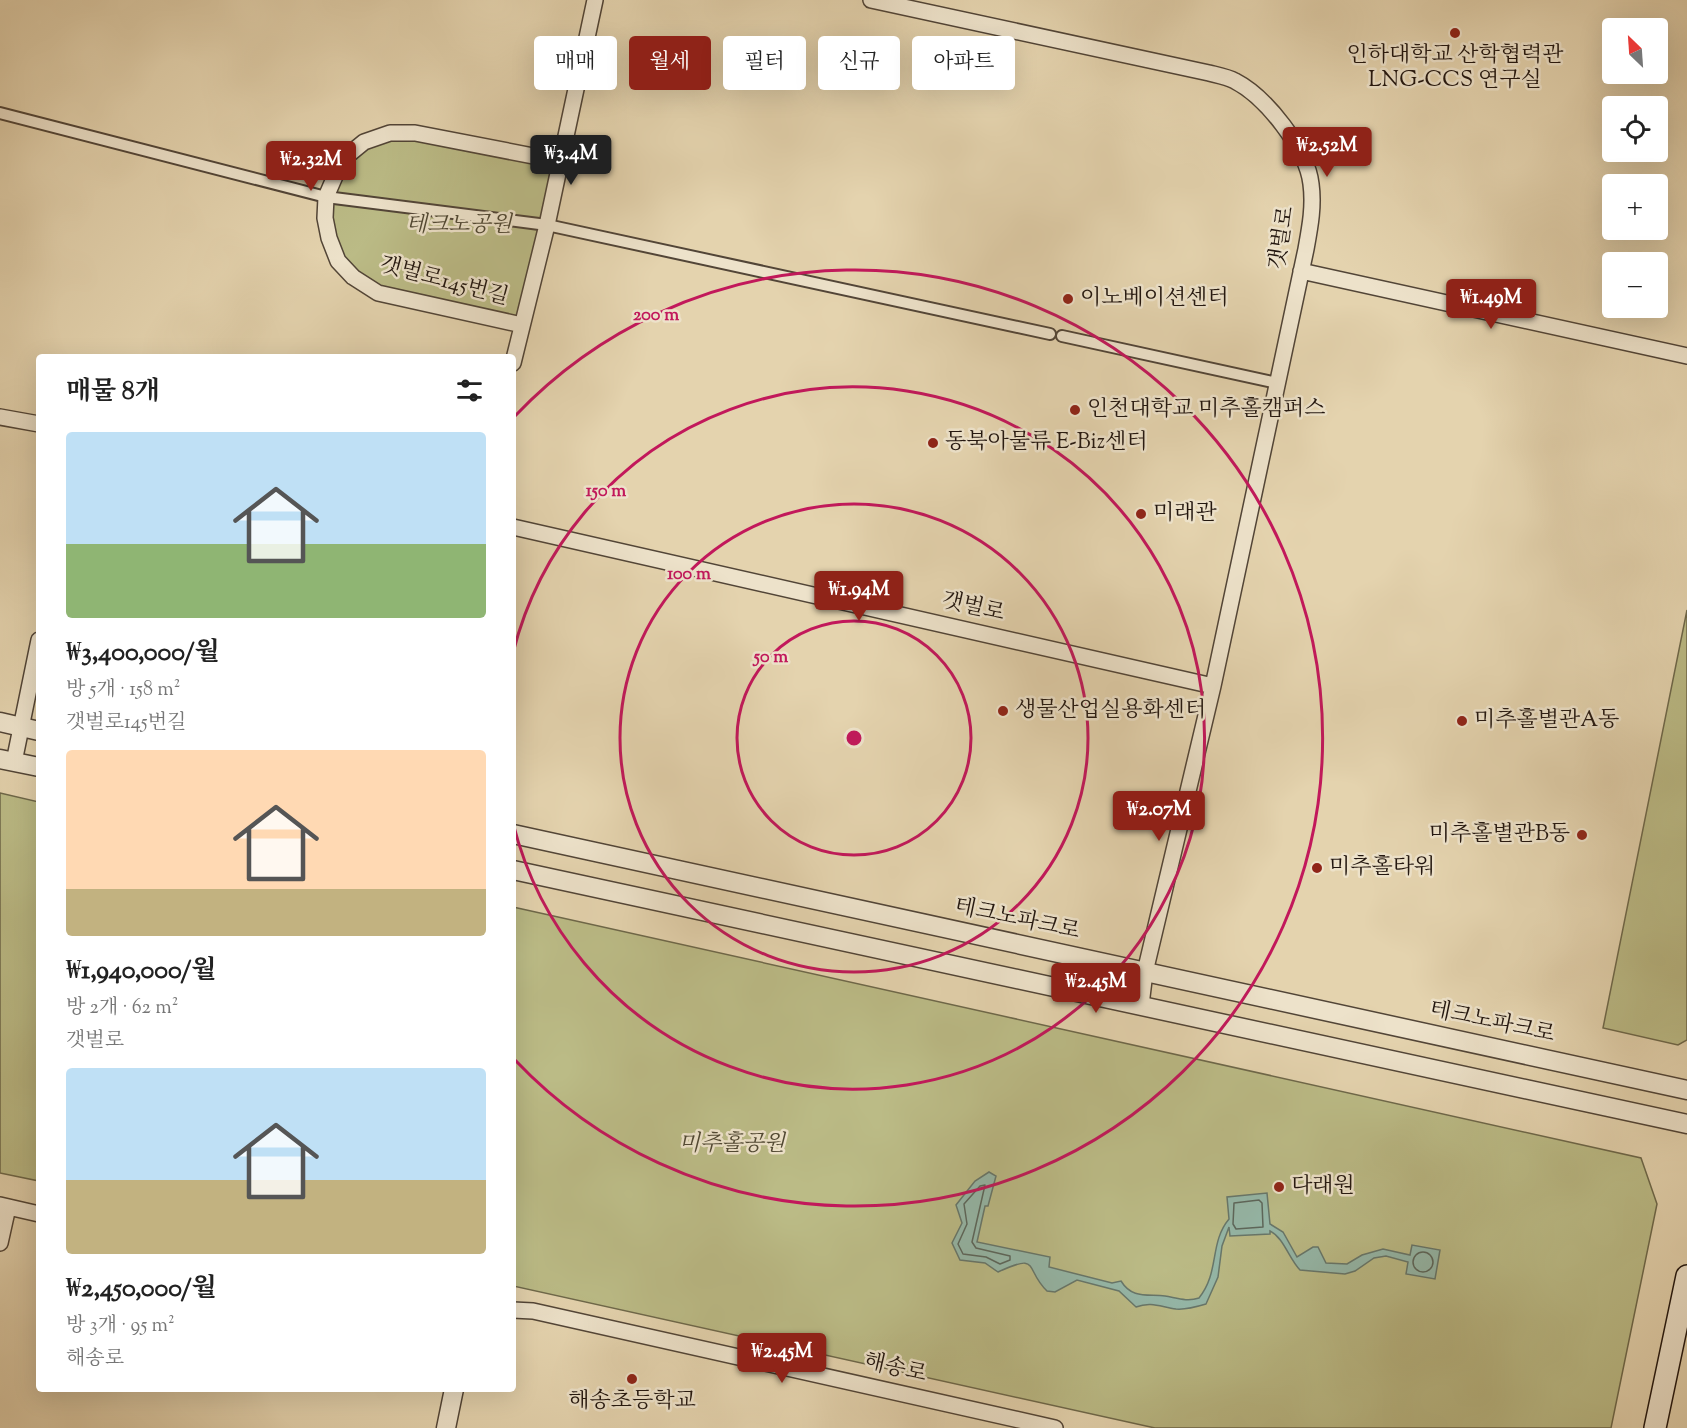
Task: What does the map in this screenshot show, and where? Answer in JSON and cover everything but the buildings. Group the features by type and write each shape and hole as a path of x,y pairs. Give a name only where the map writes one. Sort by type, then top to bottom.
{"main road":[{"path":"1655,1428 1687,1276"}],"street":[{"name":"갯벌로145번길","path":"515,354 547,225 595,0"},
{"name":"갯벌로","path":"871,0 1209,73 1235,81 1271,110 1288,132 1311,181 1312,216 1301,271 1213,686 1145,972 1141,1005"},
{"path":"0,113 326,197 547,225 1050,334"},
{"name":"갯벌로145번길","path":"522,325 378,292 352,277 338,261 329,238 325,218 326,197 342,160 364,142 390,133 415,133 559,162"},
{"path":"1301,271 1687,356"},
{"path":"1062,336 1277,383"},
{"path":"0,417 36,423"},
{"name":"갯벌로","path":"516,528 1213,686"},
{"path":"36,673 31,729 7,760 36,766"},
{"path":"0,722 31,729"},
{"name":"테크노파크로","path":"516,835 1687,1090"},
{"path":"516,871 1687,1124"},
{"path":"0,1243 4,1206 36,1213"},
{"name":"해송로","path":"516,1310 533,1311 1055,1428"},
{"path":"446,1428 453,1392"}],"green space":[{"name":"테크노공원","path":"390,133 559,161 522,325 378,293 353,277 325,218 342,160"},
{"path":"1687,610 1687,1040 1678,1045 1603,1028"},
{"path":"0,793 36,801 36,1180 0,1173"},
{"name":"미추홀공원","path":"516,908 1641,1158 1657,1204 1611,1428 1155,1428 516,1287"}],"water":[{"path":"989,1172 996,1176 988,1206 985,1206 977,1242 1050,1257 1049,1267 1112,1283 1121,1281 1125,1287 1135,1293 1186,1300 1199,1298 1210,1278 1219,1238 1229,1219 1227,1197 1267,1193 1270,1224 1283,1232 1297,1257 1313,1247 1318,1247 1326,1263 1347,1264 1362,1255 1383,1249 1410,1255 1412,1245 1440,1250 1435,1279 1406,1274 1408,1262 1386,1256 1374,1258 1355,1271 1345,1274 1300,1270 1275,1234 1270,1231 1270,1234 1230,1236 1229,1227 1222,1246 1218,1277 1206,1304 1184,1309 1151,1304 1136,1307 1119,1291 1077,1280 1055,1292 1047,1291 1026,1263 998,1272 985,1263 960,1260 952,1243 962,1223 956,1205 975,1181"}],"place":[{"name":"인하대학교 산학협력관 LNG-CCS 연구실","path":"1455,33"},
{"name":"이노베이션센터","path":"1068,299"},
{"name":"인천대학교 미추홀캠퍼스","path":"1075,410"},
{"name":"동북아물류 E-Biz센터","path":"933,443"},
{"name":"미래관","path":"1141,514"},
{"name":"생물산업실용화센터","path":"1003,711"},
{"name":"미추홀별관A동","path":"1462,721"},
{"name":"미추홀별관B동","path":"1582,835"},
{"name":"미추홀타워","path":"1317,868"},
{"name":"다래원","path":"1279,1187"},
{"name":"해송초등학교","path":"632,1379"}]}
